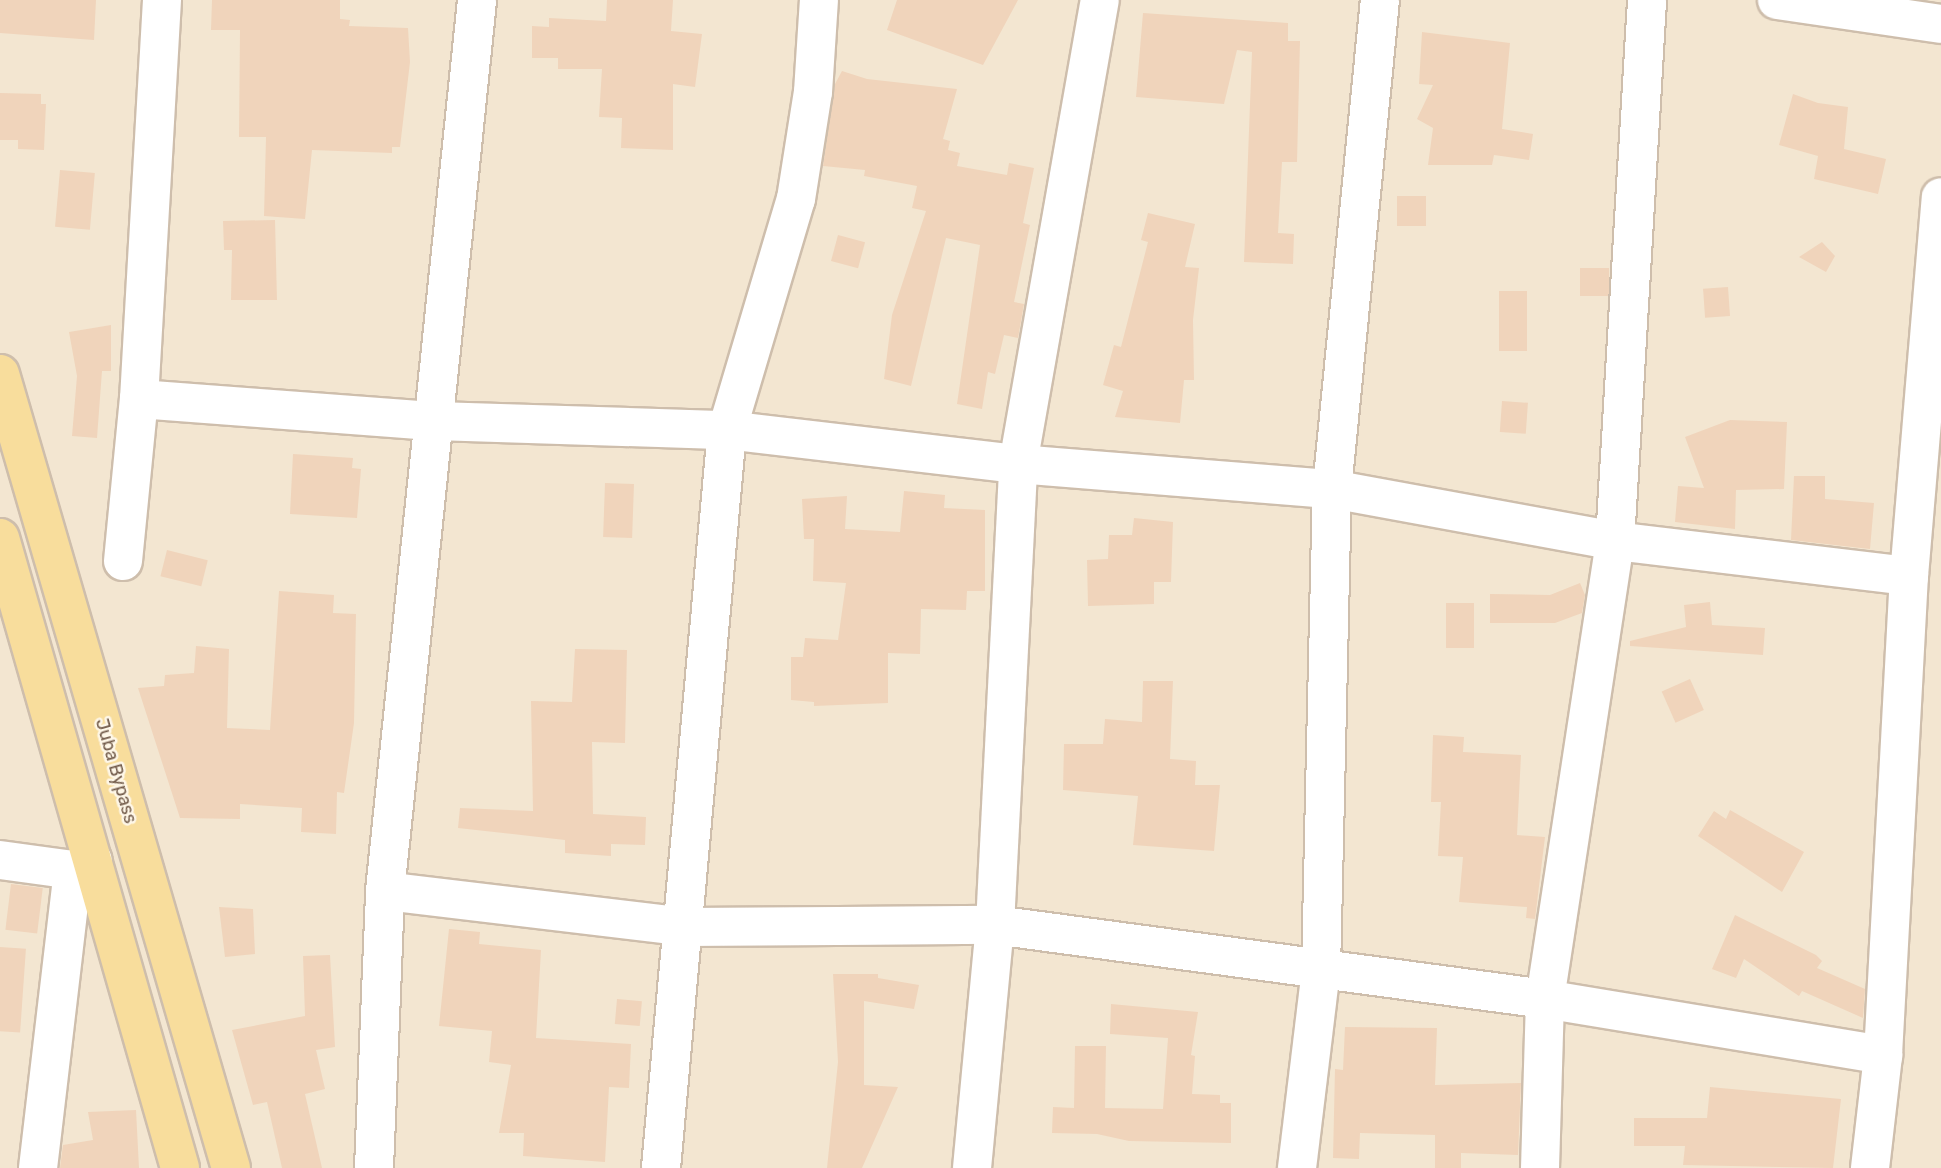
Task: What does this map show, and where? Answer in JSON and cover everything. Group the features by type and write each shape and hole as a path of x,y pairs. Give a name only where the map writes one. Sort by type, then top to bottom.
{"main road":[{"name":"Juba Bypass","path":"0,374 231,1168"},
{"path":"0,538 83,865 180,1168"}],"street":[{"path":"123,561 139,399 162,0"},
{"path":"374,1168 385,891 478,0"},
{"path":"661,1168 685,927 727,429 796,199 813,92 819,0"},
{"path":"972,1168 995,925 1018,464 1100,0"},
{"path":"1297,1168 1321,970 1332,489 1380,0"},
{"path":"1540,1168 1545,999 1615,541 1647,0"},
{"path":"1777,0 1941,24"},
{"path":"1870,1168 1883,1055 1909,576 1941,197"},
{"path":"139,399 435,421 727,429 1018,464 1332,489 1615,541 1909,576"},
{"path":"0,860 83,865 38,1168"},
{"path":"385,891 685,927 995,925 1545,999 1883,1055"}],"shaded area":[{"path":"0,0 1941,0 1941,1168 0,1168"}],"building":[{"path":"0,0 96,0 94,40 0,33"},
{"path":"212,0 340,0 340,19 350,20 349,26 408,28 410,62 400,147 392,147 392,153 312,150 305,219 264,216 266,137 239,137 240,30 211,30"},
{"path":"607,0 673,0 671,31 702,34 695,87 673,84 673,150 621,148 622,118 599,117 602,69 558,69 558,58 532,58 532,26 549,27 549,18 606,21"},
{"path":"897,0 1018,0 983,65 887,30"},
{"path":"1143,13 1288,23 1288,41 1300,41 1297,162 1282,162 1278,233 1294,234 1293,264 1244,262 1252,52 1237,50 1224,104 1136,97"},
{"path":"1422,32 1510,43 1502,129 1533,134 1529,160 1494,155 1492,165 1428,165 1433,128 1417,119 1433,85 1419,84"},
{"path":"842,71 867,79 957,89 943,139 950,141 948,150 960,153 957,166 1007,175 1009,163 1034,168 1023,223 1030,225 1014,302 1024,304 1018,338 1004,335 995,374 988,372 982,409 957,404 980,245 946,238 911,386 884,379 892,315 926,211 912,208 917,186 864,176 865,170 823,166 835,84"},
{"path":"0,93 41,94 41,104 46,104 44,150 18,149 18,140 0,140"},
{"path":"1793,94 1818,103 1848,107 1844,149 1886,159 1878,194 1814,179 1818,156 1779,145"},
{"path":"60,170 95,173 90,230 55,227"},
{"path":"1397,196 1426,196 1426,226 1397,226"},
{"path":"1148,213 1195,224 1185,267 1199,268 1193,320 1194,380 1184,380 1180,423 1115,417 1123,391 1103,385 1114,345 1121,347 1148,242 1141,240"},
{"path":"275,220 277,300 231,300 232,250 224,250 223,221"},
{"path":"838,235 865,242 858,268 831,261"},
{"path":"1822,242 1835,256 1826,272 1799,257"},
{"path":"1580,268 1609,268 1609,296 1580,296"},
{"path":"1728,287 1730,316 1705,318 1703,289"},
{"path":"1499,291 1527,291 1527,351 1499,351"},
{"path":"111,325 111,371 102,371 97,438 72,436 77,376 69,332"},
{"path":"1502,401 1528,403 1526,434 1500,432"},
{"path":"1730,420 1787,422 1784,489 1736,490 1735,529 1675,522 1678,486 1704,488 1685,437"},
{"path":"293,454 353,458 352,468 361,469 357,518 290,514"},
{"path":"1794,476 1825,476 1825,499 1874,503 1870,549 1791,540"},
{"path":"605,483 634,484 632,538 603,537"},
{"path":"904,491 945,495 944,508 985,510 985,591 967,591 966,610 921,609 920,654 888,653 888,703 814,706 814,702 791,700 791,657 803,657 805,638 838,640 846,583 813,581 814,539 804,539 802,499 847,496 845,529 900,532"},
{"path":"1134,518 1173,522 1171,582 1154,582 1154,604 1088,606 1087,560 1108,559 1109,535 1132,535"},
{"path":"167,550 208,560 201,586 160,576"},
{"path":"1580,583 1585,595 1582,613 1555,623 1490,623 1490,594 1550,595"},
{"path":"279,591 334,595 333,613 356,614 354,723 344,793 337,792 336,834 301,832 302,808 240,804 240,819 180,818 138,688 164,686 165,675 194,673 196,646 229,649 227,728 270,730"},
{"path":"1710,602 1712,625 1765,628 1763,655 1630,646 1630,641 1686,627 1684,605"},
{"path":"1446,603 1474,603 1474,648 1446,648"},
{"path":"575,649 627,650 625,743 592,742 593,814 646,817 645,845 611,844 611,856 565,853 565,840 458,828 460,808 533,811 531,701 572,702"},
{"path":"1690,679 1704,710 1676,723 1662,692"},
{"path":"1143,681 1173,681 1170,759 1196,761 1195,785 1220,785 1214,851 1133,845 1138,796 1063,790 1064,744 1103,744 1105,719 1142,722"},
{"path":"1433,735 1464,737 1463,752 1521,755 1517,835 1545,837 1535,919 1526,918 1527,907 1459,902 1463,857 1438,856 1441,802 1431,802"},
{"path":"1730,810 1804,852 1782,892 1698,836 1714,811 1726,819"},
{"path":"11,884 43,888 37,934 5,930"},
{"path":"219,907 253,909 255,954 225,957"},
{"path":"1735,915 1816,955 1822,961 1817,968 1865,989 1863,1018 1802,991 1799,996 1744,959 1736,978 1712,969"},
{"path":"449,929 480,932 479,944 541,950 536,1038 631,1044 629,1088 609,1087 605,1162 523,1156 524,1133 499,1133 511,1065 489,1062 492,1031 439,1026"},
{"path":"0,947 26,949 20,1033 0,1031"},
{"path":"330,955 335,1047 316,1050 325,1089 305,1094 322,1168 282,1168 267,1102 253,1105 232,1030 305,1016 303,956"},
{"path":"833,974 878,974 878,978 919,985 914,1009 864,1001 864,1085 898,1087 862,1168 827,1168 838,1062"},
{"path":"617,999 642,1001 640,1026 615,1024"},
{"path":"1111,1004 1198,1012 1191,1055 1195,1056 1192,1094 1220,1095 1220,1103 1231,1103 1231,1143 1129,1141 1097,1134 1052,1133 1053,1107 1074,1108 1075,1046 1106,1046 1105,1108 1163,1109 1168,1038 1110,1034"},
{"path":"1345,1027 1437,1028 1435,1085 1521,1083 1518,1155 1461,1153 1461,1168 1435,1168 1435,1135 1360,1133 1359,1159 1333,1158 1335,1069 1343,1070"},
{"path":"1710,1087 1841,1099 1833,1168 1683,1165 1685,1146 1634,1146 1634,1118 1707,1118"},
{"path":"136,1110 139,1168 60,1168 63,1145 93,1140 88,1112"}]}
